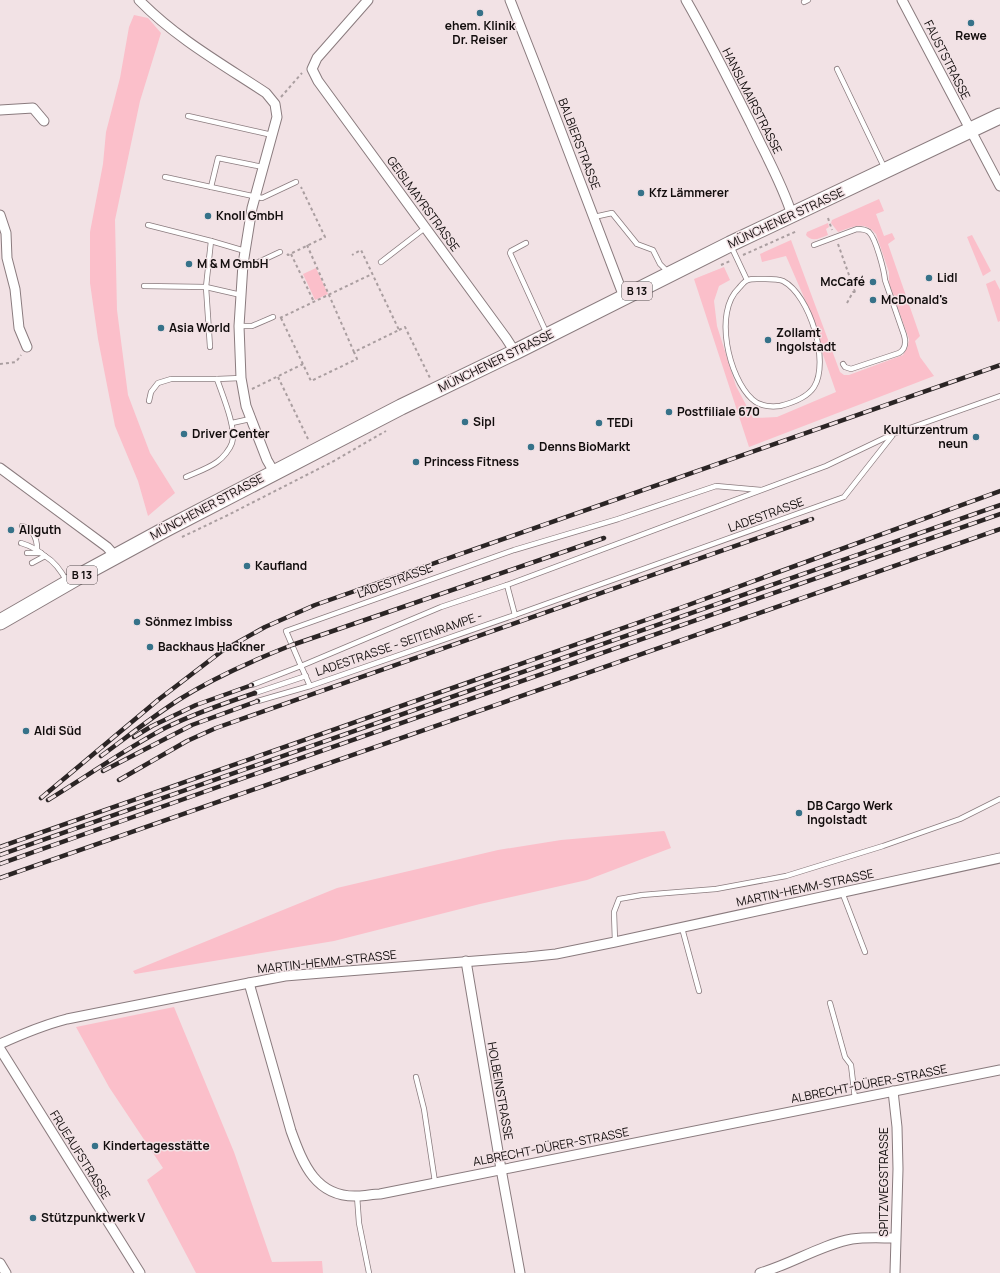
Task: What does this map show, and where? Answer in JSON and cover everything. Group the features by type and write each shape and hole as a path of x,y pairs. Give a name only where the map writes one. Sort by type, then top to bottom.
{"main road":[{"name":"MÜNCHENER STRASSE","path":"0,622 115,556 401,407 515,352 730,244 1000,116"}],"street":[{"path":"139,0 153,14 182,38 266,93 275,104 277,118 252,208 245,251 239,326 241,378 246,406 267,460 274,472"},
{"path":"312,69 317,58 368,0"},
{"name":"BALBIERSTRASSE","path":"510,0 624,297"},
{"name":"HANSLMAIRSTRASSE","path":"686,0 732,86 767,157 792,215"},
{"name":"FAUSTSTRASSE","path":"902,0 1000,186"},
{"name":"GEISLMAYRSTRASSE","path":"312,69 318,81 515,352"},
{"path":"0,110 33,108 44,120"},
{"path":"0,215 6,233 3,258 15,289 19,328 27,347"},
{"path":"0,468 107,547 115,556"},
{"name":"MARTIN-HEMM-STRASSE","path":"0,1044 45,1025 67,1019 285,976 556,954 682,928 1000,858"},
{"name":"HOLBEINSTRASSE","path":"466,961 520,1273"},
{"name":"ALBRECHT-DÜRER-STRASSE","path":"249,983 299,1154 309,1172 321,1185 338,1194 357,1196 380,1194 1000,1070"},
{"name":"FRUEAUFSTRASSE","path":"0,1049 140,1273"},
{"name":"SPITZWEGSTRASSE","path":"892,1092 897,1127 898,1169 894,1273"},
{"path":"760,1273 837,1243 853,1239 895,1238"},
{"path":"0,1263 6,1273"}],"lane":[{"path":"838,69 885,171"},
{"path":"188,116 272,135"},
{"path":"211,188 218,158 263,167"},
{"path":"165,177 262,198 296,182"},
{"path":"594,217 612,213 637,244 653,250 660,264 670,274"},
{"path":"148,225 245,251"},
{"path":"381,262 426,228"},
{"path":"814,245 857,229 864,229 868,231 875,244 884,271 885,280 904,335 904,348 899,353 851,369 845,367 843,364"},
{"path":"210,347 206,288 211,241"},
{"path":"526,243 511,250 510,253 547,336"},
{"path":"730,244 747,280"},
{"path":"243,264 250,266 280,252"},
{"path":"770,279 782,281 792,287 802,298 812,320 818,341 819,377 814,388 806,396 791,403 778,406 763,406 752,400 744,389 736,373 729,354 725,334 726,310 734,293 747,280 770,279"},
{"path":"144,286 206,288 242,295"},
{"path":"239,326 252,326 273,318"},
{"path":"149,401 151,392 158,383 171,379 241,378"},
{"path":"186,477 217,462 228,451 232,443 234,435 232,423 218,379"},
{"path":"893,434 1000,396"},
{"path":"232,423 250,419"},
{"name":"LADESTRASSE","path":"762,490 716,486 618,520 514,550 286,631 300,666 442,606 508,585 762,490 826,466 893,434"},
{"name":"LADESTRASSE","path":"514,615 844,497 893,434"},
{"path":"22,526 32,532 37,542 36,549"},
{"path":"21,544 28,545 36,549 55,564 68,583"},
{"path":"27,553 43,555"},
{"path":"32,564 43,555"},
{"path":"508,585 514,615"},
{"name":"LADESTRASSE - SEITENRAMPE -","path":"300,666 310,686 514,615"},
{"path":"252,685 300,666"},
{"path":"255,693 306,676"},
{"path":"258,701 310,686"},
{"name":"MARTIN-HEMM-STRASSE","path":"615,942 614,912 619,899 642,895 716,889 786,876 883,846 960,819 1000,800"},
{"path":"842,892 865,952"},
{"path":"682,928 699,991"},
{"path":"830,1003 845,1057 851,1065 855,1099"},
{"path":"416,1076 424,1109 435,1182"},
{"path":"357,1196 359,1223 369,1273"}],"path":[{"path":"275,104 304,71 312,69"},
{"path":"280,252 288,255 291,254 325,237 301,187 296,182"},
{"path":"828,218 834,233"},
{"path":"836,240 856,291 853,292 847,304"},
{"path":"281,318 311,381 357,359 307,245"},
{"path":"352,255 361,250 399,330"},
{"path":"291,254 314,302"},
{"path":"273,318 281,318 372,274"},
{"path":"354,352 405,327 430,378"},
{"path":"0,364 16,362 27,347"},
{"path":"244,393 303,364"},
{"path":"278,377 308,439"}],"shaded area":[{"path":"134,15 148,18 161,33 140,101 115,220 117,310 128,395 150,453 175,493 148,516 138,481 115,426 98,339 90,283 90,232 103,164 106,132 120,78 129,27"},
{"path":"879,199 884,211 876,214 884,236 892,233 895,239 888,244 920,336 915,341 920,357 934,376 749,447 694,279 724,267 730,280 719,286 714,301 717,326 736,386 753,418 777,417 836,392 821,349 813,318 786,256 762,262 760,254 791,240 840,372 844,375 849,375 903,355 908,346 909,339 889,284 889,272 876,234 872,230 863,226 853,227 838,232 831,223 832,220"},
{"path":"828,223 829,227 826,229 828,235 811,239 806,235 807,232"},
{"path":"972,235 991,271 983,276 967,237"},
{"path":"316,268 328,294 315,300 303,274"},
{"path":"995,280 1000,290 1000,321 998,322 986,284"},
{"path":"664,831 671,848 587,880 480,904 334,941 135,974 133,971 337,888 498,850 561,840"},
{"path":"174,1007 234,1152 272,1262 322,1261 323,1273 196,1273 147,1180 163,1168 109,1087 76,1027"}],"railway":[{"path":"41,798 158,700 222,651 265,627 315,605 1000,365"},
{"path":"0,847 680,608 1000,491"},
{"path":"0,855 1000,505"},
{"path":"0,864 1000,514"},
{"path":"119,780 187,741 216,728 812,519"},
{"path":"0,878 1000,529"},
{"path":"101,756 180,699 235,669 292,645 604,538"},
{"path":"134,737 152,726 196,705 252,685"},
{"path":"48,800 120,754 165,728 198,713 255,693"},
{"path":"103,771 192,725 258,701"}],"place":[{"name":"ehem. Klinik Dr. Reiser","path":"480,13"},
{"name":"Rewe","path":"971,23"},
{"name":"Kfz Lämmerer","path":"641,193"},
{"name":"Knoll GmbH","path":"208,216"},
{"name":"M & M GmbH","path":"189,264"},
{"name":"Lidl","path":"929,278"},
{"name":"McCafé","path":"873,282"},
{"name":"McDonald's","path":"873,300"},
{"name":"Asia World","path":"161,328"},
{"name":"Zollamt Ingolstadt","path":"768,340"},
{"name":"Postfiliale 670","path":"669,412"},
{"name":"Sipl","path":"465,422"},
{"name":"TEDi","path":"599,423"},
{"name":"Driver Center","path":"184,434"},
{"name":"Kulturzentrum neun","path":"976,437"},
{"name":"Denns BioMarkt","path":"531,447"},
{"name":"Princess Fitness","path":"416,462"},
{"name":"Allguth","path":"11,530"},
{"name":"Kaufland","path":"247,566"},
{"name":"Sönmez Imbiss","path":"137,622"},
{"name":"Backhaus Hackner","path":"150,647"},
{"name":"Aldi Süd","path":"26,731"},
{"name":"DB Cargo Werk Ingolstadt","path":"799,813"},
{"name":"Kindertagesstätte","path":"95,1146"},
{"name":"Stützpunktwerk V","path":"33,1218"}]}
